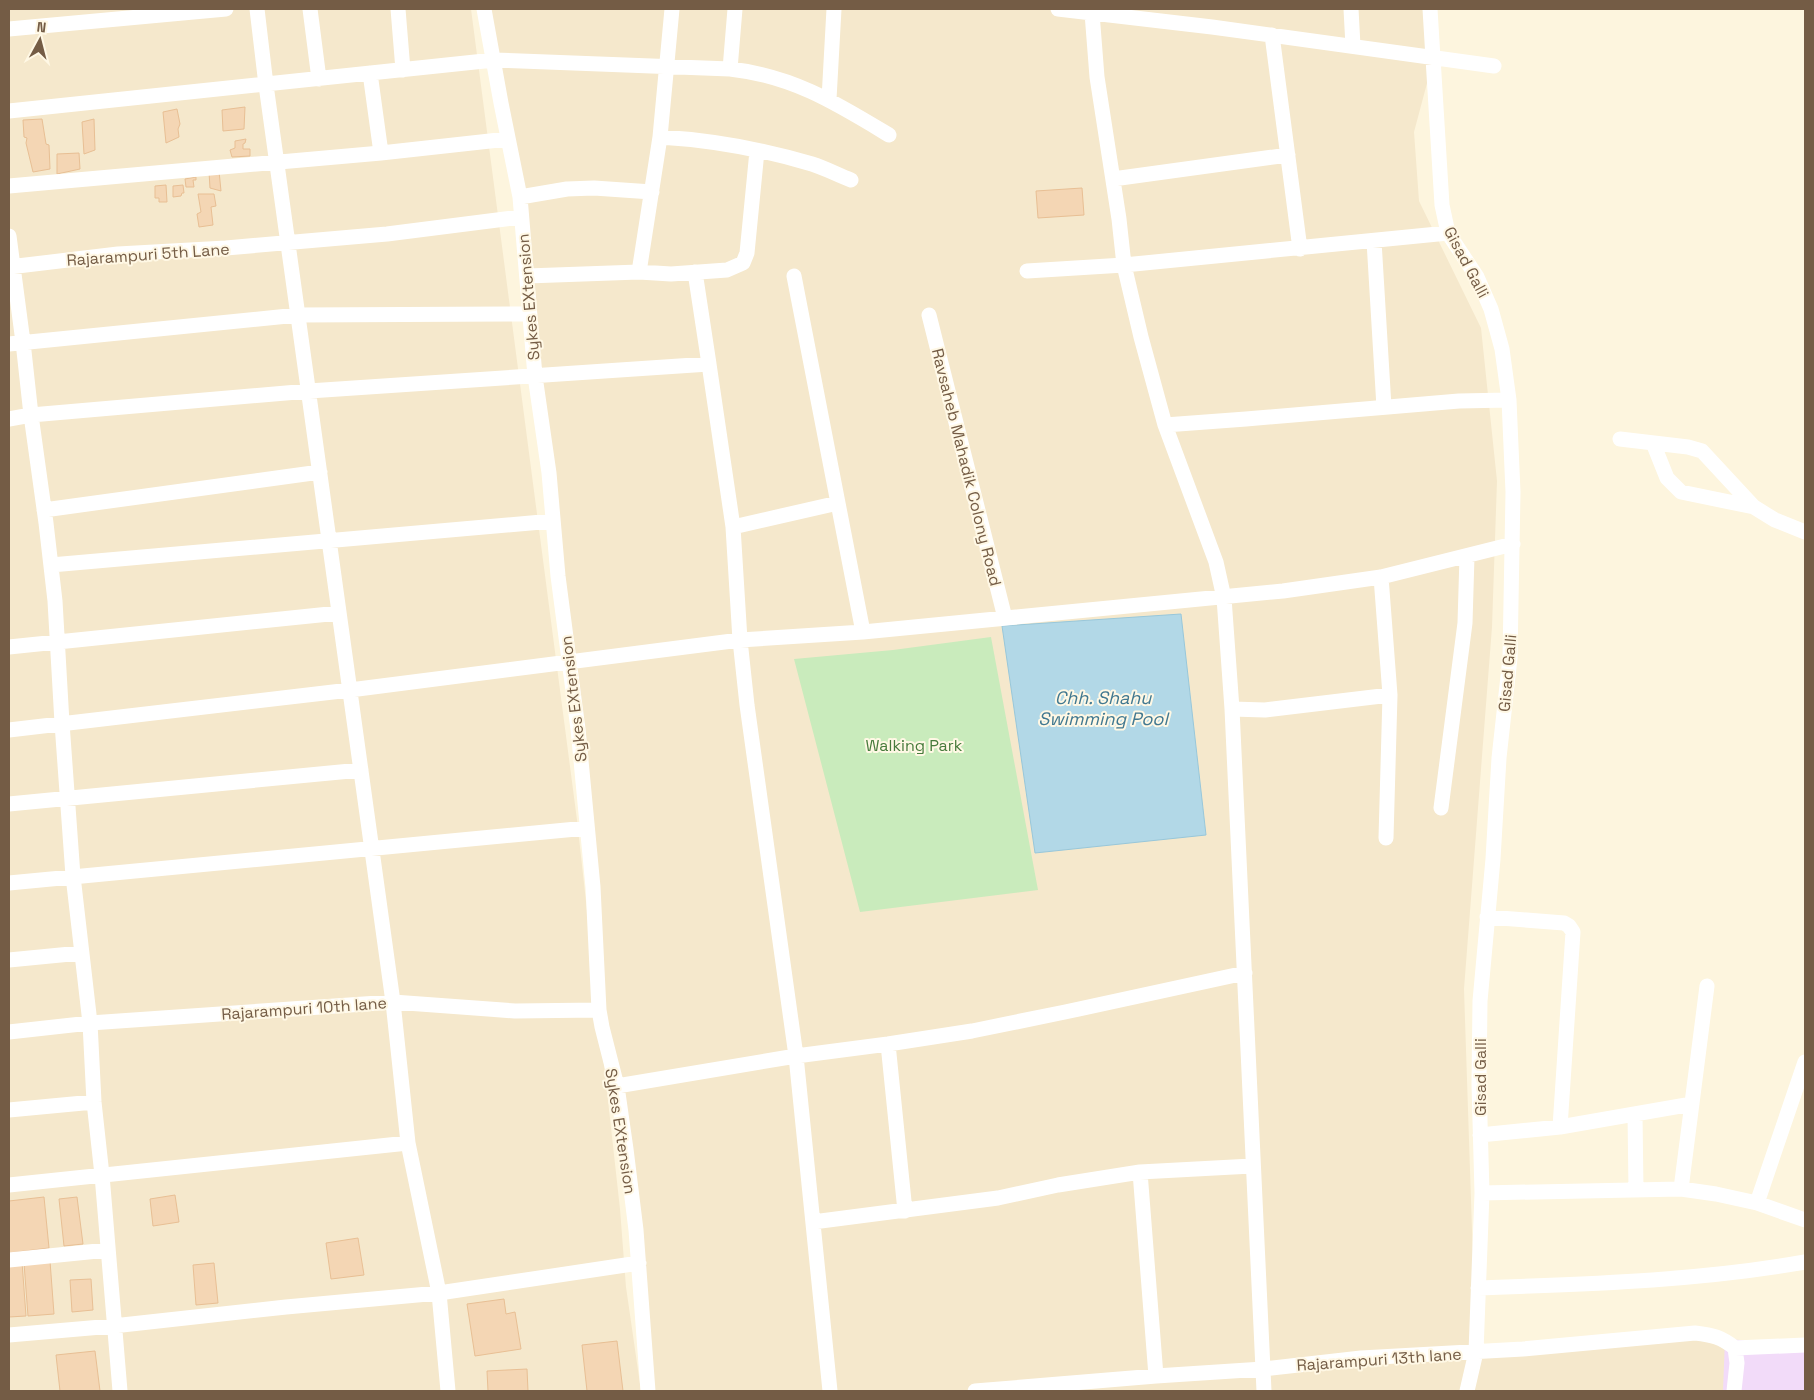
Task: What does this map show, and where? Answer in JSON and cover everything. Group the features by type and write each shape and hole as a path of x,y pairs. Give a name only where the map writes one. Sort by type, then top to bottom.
{"street":[{"path":"9,29 226,9"},
{"path":"257,9 372,848 408,1143 439,1292 448,1391"},
{"path":"310,9 319,79"},
{"path":"398,9 403,70"},
{"name":"Sykes EXtension","path":"484,9 520,197 535,376 550,473 558,576 578,730 594,896 599,1010 617,1086 626,1149 639,1263 648,1391"},
{"path":"639,272 660,137 672,9"},
{"path":"730,70 735,9"},
{"path":"829,99 834,9"},
{"path":"1058,9 1272,35 1494,66"},
{"path":"1351,9 1353,46"},
{"name":"Gisad Galli","path":"1430,9 1442,205 1448,233 1476,277 1491,309 1502,349 1509,400 1513,492 1510,658 1499,758 1493,859 1480,1001 1479,1084 1482,1193 1476,1352 1467,1391"},
{"path":"1092,13 1097,77 1119,219 1124,265 1165,425 1216,562 1224,598 1232,709 1264,1391"},
{"path":"1272,35 1300,249"},
{"path":"9,111 494,60 750,72 790,82 829,99 889,135"},
{"path":"370,73 381,153"},
{"path":"660,137 689,138 757,151 813,165 852,180"},
{"path":"9,186 277,163 508,139"},
{"path":"527,276 639,272 671,274 727,270 743,263 747,253 757,151"},
{"path":"1113,179 1288,155"},
{"path":"520,197 567,189 594,188 652,192"},
{"name":"Rajarampuri 5th Lane","path":"11,267 118,254 288,243 388,234 521,216"},
{"path":"1028,271 1124,265 1448,233"},
{"path":"9,236 16,343 31,415 55,601 74,876 90,1023 94,1102 120,1391"},
{"path":"1374,241 1384,407"},
{"path":"695,272 733,527 740,640 796,1056 830,1391"},
{"path":"794,276 863,632"},
{"path":"16,343 298,315 530,314"},
{"name":"Ravsaheb Mahadik Colony Road","path":"929,315 1005,618"},
{"path":"9,419 31,415 309,391 709,364"},
{"path":"1165,425 1459,401 1509,400"},
{"path":"1620,439 1688,447 1702,451 1754,507 1776,520 1805,532"},
{"path":"1653,443 1666,478 1681,492 1754,507"},
{"path":"44,510 320,472"},
{"path":"733,527 838,503"},
{"path":"51,564 553,521"},
{"path":"9,730 350,690 740,640 863,632 1283,591 1381,577 1513,544"},
{"path":"1441,808 1465,623 1467,556"},
{"path":"1381,577 1390,695 1386,838"},
{"path":"9,647 339,613"},
{"path":"1232,709 1265,710 1390,695"},
{"path":"9,804 361,770"},
{"path":"9,883 587,828"},
{"path":"1488,917 1570,926 1572,932 1560,1127"},
{"path":"9,960 81,953"},
{"path":"617,1086 796,1056 972,1031 1245,974"},
{"path":"1681,1189 1707,986"},
{"name":"Rajarampuri 10th lane","path":"9,1032 90,1023 392,1002 515,1011 599,1010"},
{"path":"888,1044 905,1211"},
{"path":"1757,1203 1804,1070"},
{"path":"9,1110 94,1102"},
{"path":"1480,1135 1560,1127 1692,1104"},
{"path":"1635,1114 1636,1190"},
{"path":"9,1185 408,1143"},
{"path":"813,1222 998,1198 1058,1185 1140,1172 1252,1166"},
{"path":"1140,1172 1156,1376"},
{"path":"1482,1193 1681,1189 1757,1203 1805,1220"},
{"path":"9,1260 108,1250"},
{"path":"1478,1288 1615,1282 1766,1269 1805,1262"},
{"path":"9,1335 439,1292 639,1263"},
{"name":"Rajarampuri 13th lane","path":"975,1391 1092,1386 1156,1376 1263,1369 1361,1358 1476,1352 1695,1333 1725,1339 1735,1348"},
{"path":"1734,1391 1737,1363 1735,1348 1805,1345"}],"shaded area":[{"path":"9,9 471,9 577,820 620,1209 626,1287 641,1391 9,1391"},
{"path":"485,9 1432,9 1434,57 1414,132 1419,201 1481,328 1497,481 1492,627 1464,989 1476,1351 1695,1333 1725,1339 1734,1391 648,1391 644,1327 602,1027 527,276"},
{"path":"1725,1339 1805,1344 1805,1391 1723,1391"}],"green space":[{"name":"Walking Park","path":"991,637 1038,890 860,912 794,659 893,650"}],"water":[{"name":"Chh. Shahu Swimming Pool","path":"1181,614 1206,835 1035,853 1002,626"}],"building":[{"path":"245,107 244,129 223,131 222,110"},
{"path":"177,109 180,124 178,129 179,137 166,143 163,112"},
{"path":"42,119 46,144 49,145 50,169 33,172 26,143 27,138 24,137 23,120"},
{"path":"94,119 95,150 84,154 82,122"},
{"path":"246,139 243,149 250,149 250,156 232,157 230,150 235,148 235,141"},
{"path":"79,153 80,169 57,174 57,154"},
{"path":"219,171 221,191 210,188 209,172"},
{"path":"196,177 196,180 193,180 194,187 186,187 185,179"},
{"path":"166,185 167,202 159,202 159,198 155,198 155,186"},
{"path":"183,185 184,193 181,196 173,197 173,186"},
{"path":"1082,188 1084,215 1038,218 1036,191"},
{"path":"198,194 214,194 216,206 211,207 213,225 199,227 197,214 201,212"},
{"path":"175,1195 179,1222 153,1226 150,1199"},
{"path":"44,1197 49,1248 9,1253 9,1201"},
{"path":"77,1197 83,1244 64,1246 59,1199"},
{"path":"358,1238 364,1275 331,1279 326,1243"},
{"path":"50,1261 54,1314 28,1316 24,1263"},
{"path":"22,1262 26,1316 9,1317 9,1263"},
{"path":"214,1263 218,1303 196,1305 193,1265"},
{"path":"91,1279 93,1310 72,1312 70,1280"},
{"path":"504,1299 506,1314 515,1312 521,1349 475,1356 467,1304"},
{"path":"617,1341 623,1391 587,1391 582,1345"},
{"path":"95,1351 100,1391 60,1391 56,1355"},
{"path":"527,1369 528,1391 488,1391 487,1371"}]}
